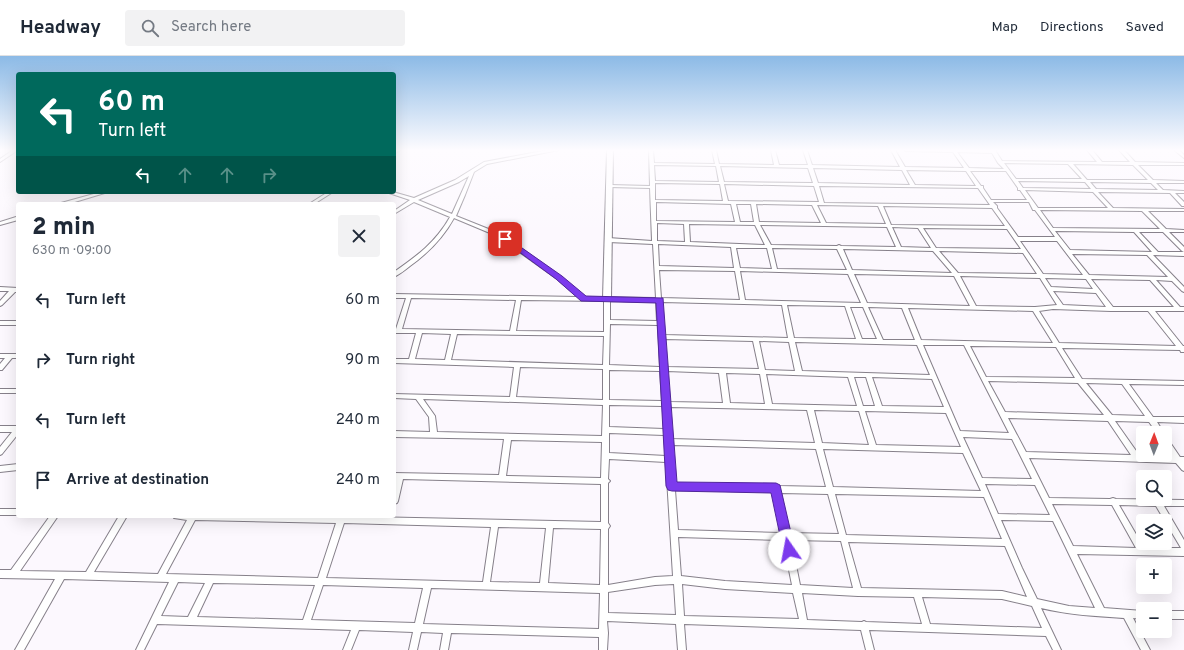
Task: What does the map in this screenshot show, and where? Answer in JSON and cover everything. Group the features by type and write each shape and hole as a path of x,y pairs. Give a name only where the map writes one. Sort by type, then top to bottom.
{"street":[{"path":"396,212 414,200 463,178"},
{"path":"396,274 418,257 440,235 454,216 470,178"},
{"path":"603,650 606,526 609,178"},
{"path":"653,178 655,243 667,404 682,650"},
{"path":"721,178 726,202"},
{"path":"813,178 822,204"},
{"path":"908,178 913,186"},
{"path":"974,178 1017,239 1061,307"},
{"path":"1147,178 1162,192"},
{"path":"1014,180 1184,182"},
{"path":"1014,180 1111,309"},
{"path":"1084,180 1111,209"},
{"path":"609,186 722,184 981,187"},
{"path":"1020,189 1184,192"},
{"path":"1171,192 1184,205"},
{"path":"70,202 99,194"},
{"path":"314,202 328,194"},
{"path":"394,194 454,216 505,239 559,278 584,299"},
{"path":"654,201 995,207"},
{"path":"991,201 1029,201"},
{"path":"733,202 738,224"},
{"path":"753,202 757,224 769,247 774,271"},
{"path":"814,204 824,225"},
{"path":"880,206 899,248"},
{"path":"1035,209 1184,210"},
{"path":"1144,210 1184,250"},
{"path":"0,224 16,219"},
{"path":"654,222 1009,228"},
{"path":"686,223 688,244"},
{"path":"920,227 934,249 956,274 974,308"},
{"path":"1051,229 1184,231"},
{"path":"1136,231 1156,253"},
{"path":"1017,239 1058,239"},
{"path":"608,240 769,247 1025,251"},
{"path":"733,246 743,302"},
{"path":"839,247 881,342"},
{"path":"1068,252 1184,254"},
{"path":"1149,254 1184,290"},
{"path":"657,268 1173,279"},
{"path":"1151,278 1182,309"},
{"path":"0,290 16,290"},
{"path":"0,304 16,290"},
{"path":"1050,290 1097,291"},
{"path":"396,296 660,300 974,308 1035,309 1061,307 1182,309"},
{"path":"408,296 396,331 607,334"},
{"path":"513,332 519,298"},
{"path":"784,303 799,373"},
{"path":"847,305 860,341"},
{"path":"904,306 947,410 1034,603 1057,650"},
{"path":"1035,309 1057,347 1080,381 1110,418 1136,457"},
{"path":"1150,309 1183,349"},
{"path":"0,323 16,322"},
{"path":"607,322 661,323"},
{"path":"411,361 420,331"},
{"path":"448,362 454,332"},
{"path":"662,337 1183,349"},
{"path":"756,339 769,406"},
{"path":"966,344 1024,455 1102,613"},
{"path":"0,356 16,356"},
{"path":"0,368 10,356"},
{"path":"396,361 934,377"},
{"path":"513,399 517,364"},
{"path":"722,370 727,405"},
{"path":"850,374 874,448"},
{"path":"868,375 879,408"},
{"path":"984,379 1184,383"},
{"path":"1124,382 1156,426"},
{"path":"0,391 16,391"},
{"path":"396,396 947,410"},
{"path":"418,397 432,416 434,434"},
{"path":"810,407 819,447 858,592"},
{"path":"1003,415 1184,420"},
{"path":"0,429 16,429"},
{"path":"606,430 668,432"},
{"path":"0,452 16,432"},
{"path":"396,434 606,439"},
{"path":"958,434 1014,436"},
{"path":"502,479 508,437"},
{"path":"669,442 966,450"},
{"path":"1172,449 1181,460 1184,468"},
{"path":"1024,455 1136,458"},
{"path":"606,456 670,459"},
{"path":"0,469 16,467"},
{"path":"397,476 606,481"},
{"path":"980,481 1037,482"},
{"path":"672,486 986,494"},
{"path":"776,488 804,624"},
{"path":"1046,501 1136,502"},
{"path":"1113,501 1142,551"},
{"path":"1172,503 1184,503"},
{"path":"1160,506 1184,547"},
{"path":"0,512 16,512"},
{"path":"996,517 1055,518"},
{"path":"13,574 53,518"},
{"path":"88,576 122,518"},
{"path":"160,578 192,518"},
{"path":"303,518 341,520 390,518 606,526"},
{"path":"306,624 341,520"},
{"path":"486,585 495,523"},
{"path":"544,587 550,525"},
{"path":"675,533 1007,543"},
{"path":"1071,550 1184,552"},
{"path":"0,574 605,589 655,581 678,580 858,592 1002,595 1052,607 1102,613 1136,615"},
{"path":"19,650 62,575"},
{"path":"140,650 175,579"},
{"path":"191,620 210,580"},
{"path":"413,650 428,584"},
{"path":"917,594 927,628"},
{"path":"1127,615 1146,650"},
{"path":"1172,615 1184,615"},
{"path":"604,617 680,621 864,625 1048,632"},
{"path":"155,620 604,634"},
{"path":"864,625 870,650"},
{"path":"347,650 357,626"},
{"path":"444,650 448,629"}],"route":[{"path":"505,239 559,278 584,299 660,300 672,486 776,488 789,550"}]}
